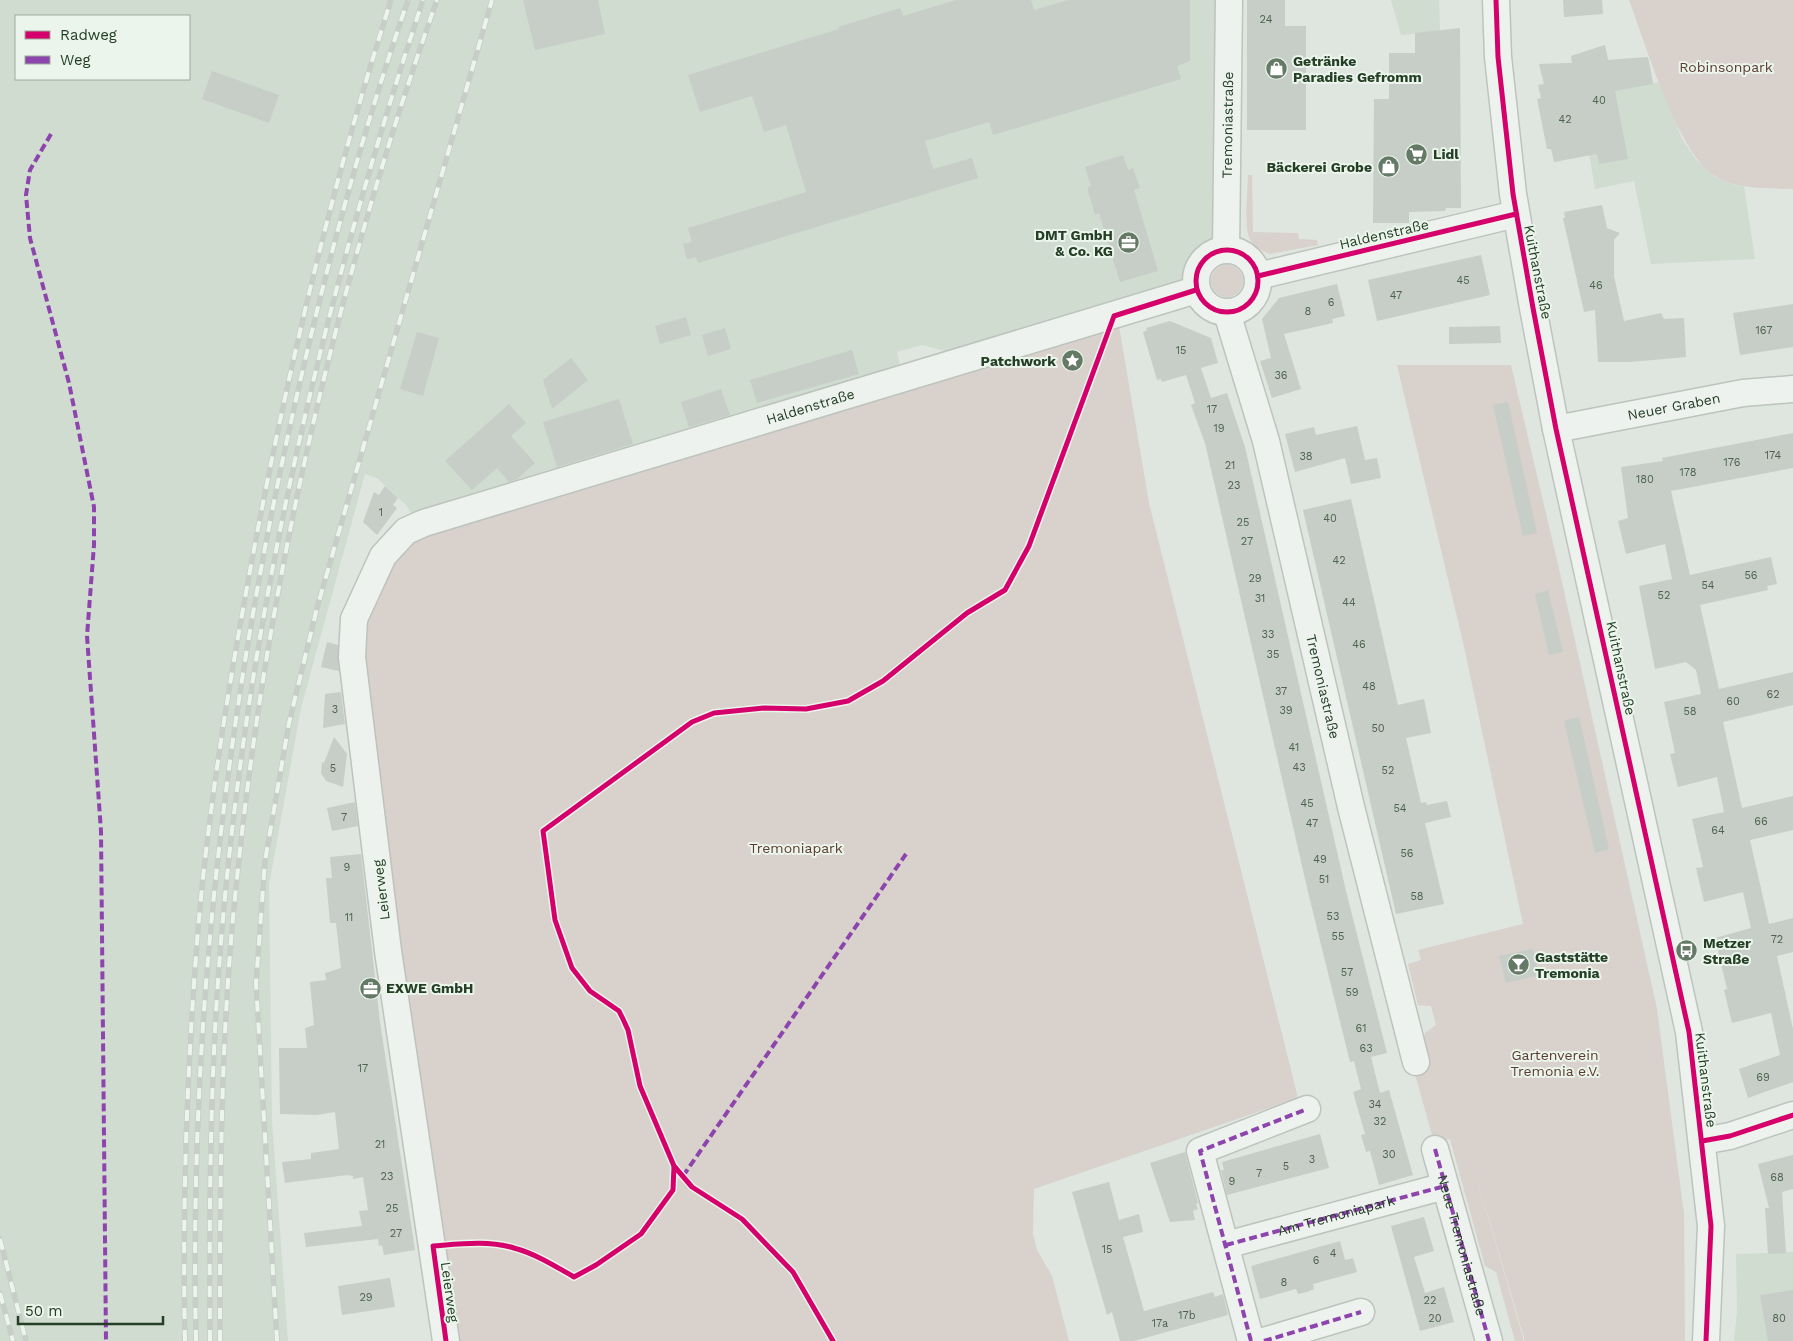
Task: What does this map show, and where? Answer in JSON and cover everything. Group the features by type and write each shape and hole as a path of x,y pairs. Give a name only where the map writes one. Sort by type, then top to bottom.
{"street":[{"name":"Tremoniastraße","path":"1226,250 1229,0"},
{"name":"Kuithanstraße","path":"1496,0 1498,57 1516,214 1556,429 1689,1032 1711,1226 1706,1341"},
{"name":"Haldenstraße","path":"1258,276 1516,214"},
{"path":"1226,250 1237,252 1248,258 1258,276 1258,286 1252,300 1244,308 1227,313 1207,306 1196,290 1196,274 1202,262 1215,252 1226,250"},
{"name":"Haldenstraße","path":"424,523 1196,290"},
{"name":"Tremoniastraße","path":"1227,313 1266,441 1351,807 1416,1062"},
{"name":"Neuer Graben","path":"1556,429 1743,393 1793,389"},
{"name":"Leierweg","path":"424,523 406,531 383,556 354,619 352,657 388,951 446,1341"},
{"path":"1251,1341 1200,1151 1307,1109"},
{"path":"1702,1141 1730,1136 1793,1116"},
{"name":"Neue Tremoniastraße","path":"1435,1149 1489,1341"},
{"name":"Am Tremoniapark","path":"1226,1245 1445,1186"},
{"path":"1264,1341 1361,1312"}],"shaded area":[{"path":"0,0 1225,0 1214,248 1205,252 1197,260 1189,277 1189,288 1096,317 945,351 922,345 897,352 900,365 416,512 411,513 407,506 377,478 365,474 301,708 269,885 272,1121 288,1341 0,1341"},
{"path":"1391,0 1439,0 1440,31 1401,35"},
{"path":"1605,45 1608,60 1648,57 1653,83 1660,82 1682,139 1696,160 1715,177 1735,185 1744,186 1755,259 1651,264 1634,181 1595,189 1576,77 1544,84 1539,64 1572,63 1571,56"},
{"path":"1793,1252 1793,1341 1734,1341 1737,1311 1736,1254"}],"green space":[{"name":"Robinsonpark","path":"1629,0 1793,0 1793,189 1733,184 1715,176 1701,164 1688,146 1664,96"},
{"path":"1248,175 1252,175 1253,232 1298,233 1299,239 1317,240 1318,245 1270,254 1255,246 1251,241 1247,228"},
{"path":"1227,265 1239,269 1243,281 1239,293 1227,297 1215,293 1211,281 1215,269"},
{"name":"Tremoniapark","path":"1118,320 1149,503 1298,1098 1034,1189 1033,1234 1037,1250 1052,1276 1069,1341 449,1341 355,656 371,585 408,535"},
{"name":"Gartenverein Tremonia e.V.","path":"1397,365 1511,365 1560,573 1657,1009 1684,1214 1685,1341 1525,1341 1465,1138 1524,1341 1515,1341 1496,1272 1485,1266 1450,1139 1434,1142 1413,1067 1425,1033 1436,1025 1431,1006 1418,1005 1408,964 1421,960 1418,950 1523,924 1463,642"}],"building":[{"path":"523,0 598,0 605,34 535,50"},
{"path":"956,0 1031,0 1034,10 1068,0 1190,0 1190,61 1177,66 1181,79 993,135 989,122 925,141 933,169 972,158 978,178 698,263 696,257 687,259 683,244 692,242 688,228 806,192 786,125 764,132 752,96 700,112 688,75 839,29 838,27 900,8 903,16"},
{"name":"Getränke Paradies Gefromm","path":"1247,0 1285,0 1285,26 1306,26 1306,130 1247,130"},
{"path":"1563,0 1602,0 1603,14 1564,17"},
{"name":"Lidl","path":"1460,28 1461,208 1446,208 1445,211 1409,212 1409,223 1373,223 1374,99 1389,99 1389,53 1415,53 1415,33"},
{"path":"1605,45 1608,60 1648,57 1653,84 1615,91 1628,159 1599,164 1597,154 1554,162 1551,149 1547,149 1537,99 1541,98 1538,85 1544,84 1539,64 1572,63 1571,56"},
{"path":"212,71 279,95 269,123 202,99"},
{"name":"DMT GmbH & Co. KG","path":"1123,155 1128,170 1133,168 1140,188 1134,190 1158,271 1120,282 1099,213 1095,215 1088,191 1088,187 1091,186 1085,167"},
{"path":"1602,205 1607,228 1620,233 1614,240 1614,276 1624,321 1661,313 1664,319 1684,318 1686,357 1630,362 1598,362 1595,310 1584,312 1563,218 1565,218 1564,212"},
{"path":"1481,255 1490,295 1377,321 1368,280"},
{"path":"1337,284 1345,316 1332,319 1333,323 1284,334 1301,389 1272,398 1260,361 1271,358 1262,319 1279,298"},
{"path":"1793,304 1793,347 1740,355 1733,313"},
{"path":"686,317 691,335 660,344 655,326"},
{"path":"1170,321 1211,338 1218,363 1201,368 1211,398 1227,393 1245,447 1346,891 1387,1053 1371,1057 1380,1093 1389,1090 1413,1175 1379,1185 1370,1151 1366,1152 1361,1135 1365,1134 1353,1092 1361,1089 1354,1061 1350,1062 1308,892 1205,443 1191,405 1195,403 1186,375 1162,382 1161,379 1157,380 1143,332 1147,330 1146,328"},
{"path":"1500,326 1501,343 1449,344 1449,327"},
{"path":"725,328 731,349 708,356 702,335"},
{"path":"417,332 439,338 423,396 400,389"},
{"path":"852,350 859,374 757,403 750,380"},
{"path":"571,358 588,380 552,409 543,380"},
{"path":"721,389 730,415 689,427 681,402"},
{"path":"619,399 633,444 557,467 543,422"},
{"path":"1508,402 1537,533 1523,536 1493,405"},
{"path":"509,404 526,423 511,436 535,463 517,479 509,482 497,468 472,490 445,461"},
{"path":"1357,426 1365,460 1377,458 1381,478 1351,484 1345,458 1295,472 1285,434 1314,427 1316,435"},
{"path":"1793,433 1793,468 1671,491 1690,575 1771,557 1777,584 1767,586 1768,590 1700,605 1719,689 1793,672 1793,705 1723,722 1742,808 1793,796 1793,830 1750,840 1769,924 1793,918 1793,952 1777,956 1793,1029 1793,1082 1748,1098 1739,1069 1780,1055 1771,1013 1732,1023 1724,990 1727,989 1715,938 1751,928 1743,892 1704,902 1696,868 1703,867 1692,819 1724,812 1717,777 1678,787 1670,754 1675,753 1664,702 1701,694 1696,670 1686,662 1655,669 1639,586 1672,579 1665,544 1626,554 1618,521 1628,518 1621,467 1663,461 1662,458"},
{"path":"385,486 398,498 393,505 397,508 377,535 363,522 374,492 379,495"},
{"path":"1351,499 1398,705 1424,699 1431,733 1406,738 1421,803 1426,802 1427,805 1447,801 1451,817 1425,823 1444,904 1396,914 1303,510"},
{"path":"1548,590 1563,652 1549,655 1535,594"},
{"path":"327,642 338,645 339,671 321,667"},
{"path":"341,692 345,724 323,728 325,694"},
{"path":"1579,717 1609,849 1595,853 1564,721"},
{"path":"334,737 347,754 343,787 326,781 321,773 322,762 324,763"},
{"path":"355,802 358,826 332,831 327,808"},
{"path":"361,854 380,1022 415,1250 384,1255 382,1245 379,1246 378,1239 306,1247 304,1233 362,1226 359,1211 368,1210 363,1177 353,1179 353,1176 347,1175 285,1183 282,1162 311,1159 311,1153 339,1149 335,1112 317,1115 280,1114 279,1048 307,1048 305,1028 314,1025 310,982 326,980 325,973 341,968 336,923 330,923 326,878 332,878 330,857"},
{"name":"Gaststätte Tremonia","path":"1533,949 1539,975 1506,983 1499,956"},
{"path":"1320,1134 1329,1168 1227,1195 1221,1170 1224,1170 1222,1162"},
{"path":"1185,1152 1198,1209 1193,1211 1195,1220 1170,1222 1150,1163"},
{"path":"1793,1155 1793,1189 1782,1192 1786,1253 1768,1254 1765,1208 1769,1208 1758,1164"},
{"path":"1109,1182 1119,1220 1139,1214 1143,1232 1123,1237 1144,1311 1213,1292 1215,1297 1223,1294 1228,1315 1134,1341 1120,1341 1112,1312 1107,1315 1072,1192"},
{"path":"1424,1217 1434,1251 1414,1257 1425,1293 1444,1287 1454,1322 1420,1331 1391,1226"},
{"path":"1340,1241 1345,1260 1353,1258 1357,1272 1313,1284 1314,1289 1307,1292 1298,1294 1296,1289 1260,1299 1251,1266"},
{"path":"390,1278 395,1307 342,1315 338,1286"},
{"path":"1793,1290 1793,1341 1768,1341 1760,1295"}],"railway":[{"path":"185,1341 185,1187 191,1033 198,930 208,833 222,737 255,544 298,338 332,202 391,0"},
{"path":"196,1341 195,1229 198,1116 204,1004 227,781 244,670 263,559 285,449 311,336 355,167 408,0"},
{"path":"210,1341 211,1135 218,981 234,811 251,693 271,576 295,459 323,343 353,228 423,0"},
{"path":"220,1341 222,1114 227,1001 236,888 249,775 266,662 286,550 310,438 337,327 367,217 437,0"},
{"path":"277,1341 256,983 265,861 289,723 317,608 492,0"},
{"path":"0,1239 26,1341"},
{"path":"0,1293 13,1341"}],"marked path":[{"path":"51,134 30,170 26,195 30,238 69,383 94,507 94,545 87,636 101,831 106,1341"},
{"path":"683,1176 906,854"},
{"path":"1251,1341 1200,1151 1307,1109"},
{"path":"1435,1149 1489,1341"},
{"path":"1226,1245 1445,1186"},
{"path":"1264,1341 1361,1312"}],"cycle path":[{"path":"1496,0 1498,57 1513,194 1533,308 1556,429 1689,1032 1711,1226 1706,1341"},
{"path":"1258,276 1516,214"},
{"path":"1221,250 1233,250 1249,259 1256,269 1258,281 1256,293 1249,303 1233,312 1221,312 1210,307 1201,298 1196,287 1196,275 1201,264 1210,255 1221,250"},
{"path":"833,1341 793,1272 742,1219 692,1187 674,1166 640,1086 628,1030 619,1011 590,991 572,968 555,920 543,831 692,722 714,713 764,708 806,709 848,701 883,681 967,613 1005,590 1029,546 1114,316 1196,290"},
{"path":"1702,1141 1730,1136 1793,1115"},
{"path":"446,1341 433,1246 474,1243 504,1246 538,1257 574,1277 596,1265 641,1234 673,1190 674,1166"}],"place":[{"name":"Getränke Paradies Gefromm","path":"1277,69"},
{"name":"Lidl","path":"1417,154"},
{"name":"Bäckerei Grobe","path":"1388,167"},
{"name":"DMT GmbH & Co. KG","path":"1129,243"},
{"name":"Patchwork","path":"1072,361"},
{"name":"Metzer Straße","path":"1687,951"},
{"name":"Gaststätte Tremonia","path":"1519,965"},
{"name":"EXWE GmbH","path":"370,988"}]}
